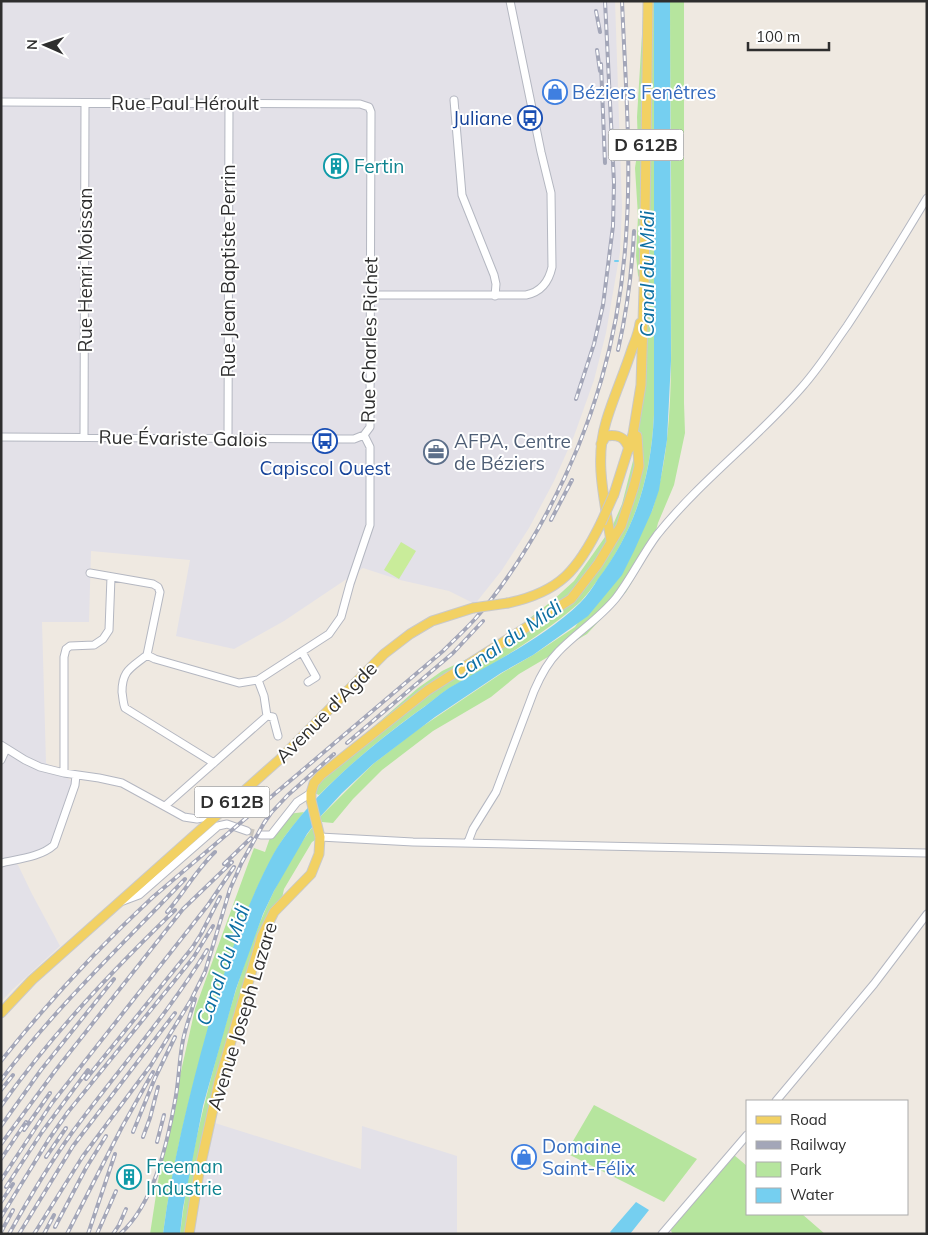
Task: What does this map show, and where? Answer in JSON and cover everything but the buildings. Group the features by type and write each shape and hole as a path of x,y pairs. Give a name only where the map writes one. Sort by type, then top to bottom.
{"main road":[{"name":"D 612B","path":"633,434 641,385 648,1"},
{"path":"611,541 602,483 601,444 606,422 639,329 644,290"},
{"path":"311,796 314,783 321,775 428,690 571,599 598,564 621,526 639,466 638,436 633,434"},
{"name":"Avenue d'Agde","path":"1,1013 32,980 280,759 384,654 410,634 432,621 473,608 508,603 537,595 561,582 589,547 601,523 614,494 633,434"},
{"path":"601,444 606,436 614,435 622,438 627,443 629,449"},
{"name":"Avenue Joseph Lazare","path":"189,1234 199,1172 219,1082 262,936 274,912 311,874 319,854 319,834 311,796"}],"street":[{"path":"370,295 495,296 532,294 546,282 550,275 552,267 551,193 540,152 510,1"},
{"path":"454,100 462,195 494,275 496,284 495,296"},
{"name":"Rue Paul Héroult","path":"1,102 360,104 369,107"},
{"name":"Rue Henri Moissan","path":"84,437 85,103"},
{"name":"Rue Jean Baptiste Perrin","path":"228,103 228,438"},
{"name":"Rue Charles Richet","path":"258,680 329,634 336,626 342,617 370,525 370,447 364,435 370,427 371,112 369,107"},
{"path":"468,842 473,829 496,792 540,676 550,661 616,598 656,536 720,468 802,388 818,368 877,281 927,198"},
{"name":"Rue Évariste Galois","path":"1,437 354,439 364,435"},
{"path":"90,573 154,584 158,587 160,592 147,655 125,673 122,681 123,702 125,708 214,764"},
{"path":"64,773 64,657 66,649 70,646 94,645 109,630 111,577"},
{"path":"302,652 316,678 308,682"},
{"path":"147,655 155,659 239,682 258,680 264,696 267,716"},
{"path":"165,806 267,716"},
{"path":"267,716 273,717 278,736"},
{"path":"1,760 4,747 40,767 122,783 184,816 197,819 220,814"},
{"path":"1,863 40,853 54,845 76,785 76,775"},
{"path":"261,835 271,835 297,802 311,796"},
{"path":"120,902 139,895 218,826 227,824 247,831"},
{"path":"319,834 413,842 927,853"},
{"path":"777,1100 874,984 927,914"},
{"path":"664,1233 746,1136"}],"shaded area":[{"path":"1,1 615,1 622,207 620,252 606,333 594,380 574,436 554,481 529,528 502,570 475,604 449,591 400,580 363,568 284,621 234,649 176,636 190,560 91,551 89,622 42,622 46,763 76,784 54,849 16,864 60,946 1,1002"},
{"path":"215,1123 361,1169 362,1126 457,1156 457,1234 191,1234"}],"green space":[{"path":"644,1 654,1 654,415 645,480 632,520 613,558 578,604 526,643 445,691 368,750 319,795 314,793 316,777 418,688 442,671 467,659 513,631 552,601 574,581 612,527 622,504 636,449 644,290 638,275 636,256 638,216 635,168 638,147 637,117"},
{"path":"670,1 684,1 685,433 674,485 658,523 651,550 626,592 587,634 519,674 491,697 433,731 382,770 353,799 333,823 322,822 320,817 373,764 417,730 575,627 652,511 659,486 668,433 671,378"},
{"path":"401,542 416,551 399,579 384,570"},
{"path":"304,812 285,836 270,861 233,948 189,1099 174,1166 163,1234 150,1234 162,1156 195,1009 254,848 265,852 271,835 288,814"},
{"path":"314,825 320,837 312,842 284,889 281,903 273,919 242,1013 213,1119 189,1234 180,1234 187,1184 203,1110 239,981 258,926 270,900 297,849"},
{"path":"594,1105 697,1159 664,1202 566,1153"},
{"path":"734,1155 746,1165 746,1215 803,1215 825,1234 673,1234 671,1231 672,1225"}],"water":[{"path":"654,1 670,1 671,361 667,440 659,490 652,511 622,575 588,616 533,655 501,673 435,717 373,764 342,793 307,834 263,914 236,989 203,1106 183,1208 180,1234 163,1234 182,1130 213,1009 230,955 250,902 281,842 314,801 346,769 381,740 445,691 534,639 566,616 590,591 611,560 632,521 645,481 654,415"},
{"path":"636,1202 649,1210 630,1234 612,1234 610,1232"}],"tunnel":[{"path":"247,831 261,835"}],"railway":[{"path":"576,399 594,344 603,305 613,226 614,183 605,1"},
{"path":"1,1061 74,976 153,897 443,651 484,609 501,587 538,529 574,456 589,418 601,380 619,302 624,261 628,193 627,111 622,1"},
{"path":"596,11 600,32"},
{"path":"597,50 600,71"},
{"path":"601,64 605,163"},
{"path":"618,350 629,291 634,231"},
{"path":"551,520 572,480"},
{"path":"347,743 453,653 483,621"},
{"path":"34,1234 83,1156 151,1065 191,1000 205,972 230,889 242,862 264,823 288,795 334,754"},
{"path":"224,864 251,838"},
{"path":"167,912 215,852"},
{"path":"1,1144 55,1071 183,909 232,862"},
{"path":"1,1180 52,1103 208,905 234,867"},
{"path":"1,1080 67,1001 185,879"},
{"path":"86,1079 192,948 220,897"},
{"path":"1,1106 62,1028 128,956 175,910"},
{"path":"1,1217 68,1112 193,958 213,926"},
{"path":"9,1234 38,1183 63,1146 175,998 207,950"},
{"path":"1,1126 41,1070 114,979"},
{"path":"120,1234 142,1207 163,1154 172,1118 183,1040 195,999"},
{"path":"19,1234 73,1146 175,1013"},
{"path":"133,1132 155,1078 175,1037"},
{"path":"6,1187 42,1132 88,1070"},
{"path":"67,1234 122,1127 153,1072"},
{"path":"1,1090 13,1075"},
{"path":"143,1137 158,1087"},
{"path":"24,1130 50,1093"},
{"path":"157,1142 164,1115"},
{"path":"1,1159 26,1122"},
{"path":"46,1157 66,1128"},
{"path":"55,1227 86,1168 106,1136"},
{"path":"88,1234 115,1154"},
{"path":"1,1202 13,1184"},
{"path":"97,1234 116,1191"},
{"path":"113,1234 126,1209"},
{"path":"1,1232 13,1210"},
{"path":"44,1234 54,1215"}],"place":[{"name":"Béziers Fenêtres","path":"555,92"},
{"name":"Juliane","path":"530,118"},
{"name":"Fertin","path":"336,166"},
{"name":"Capiscol Ouest","path":"325,441"},
{"name":"AFPA, Centre de Béziers","path":"436,452"},
{"name":"Domaine Saint-Félix","path":"524,1157"},
{"name":"Freeman Industrie","path":"129,1177"}],"water label":[{"name":"Canal du Midi","path":"647,274"},
{"name":"Canal du Midi","path":"507,640"},
{"name":"Canal du Midi","path":"223,965"}]}
